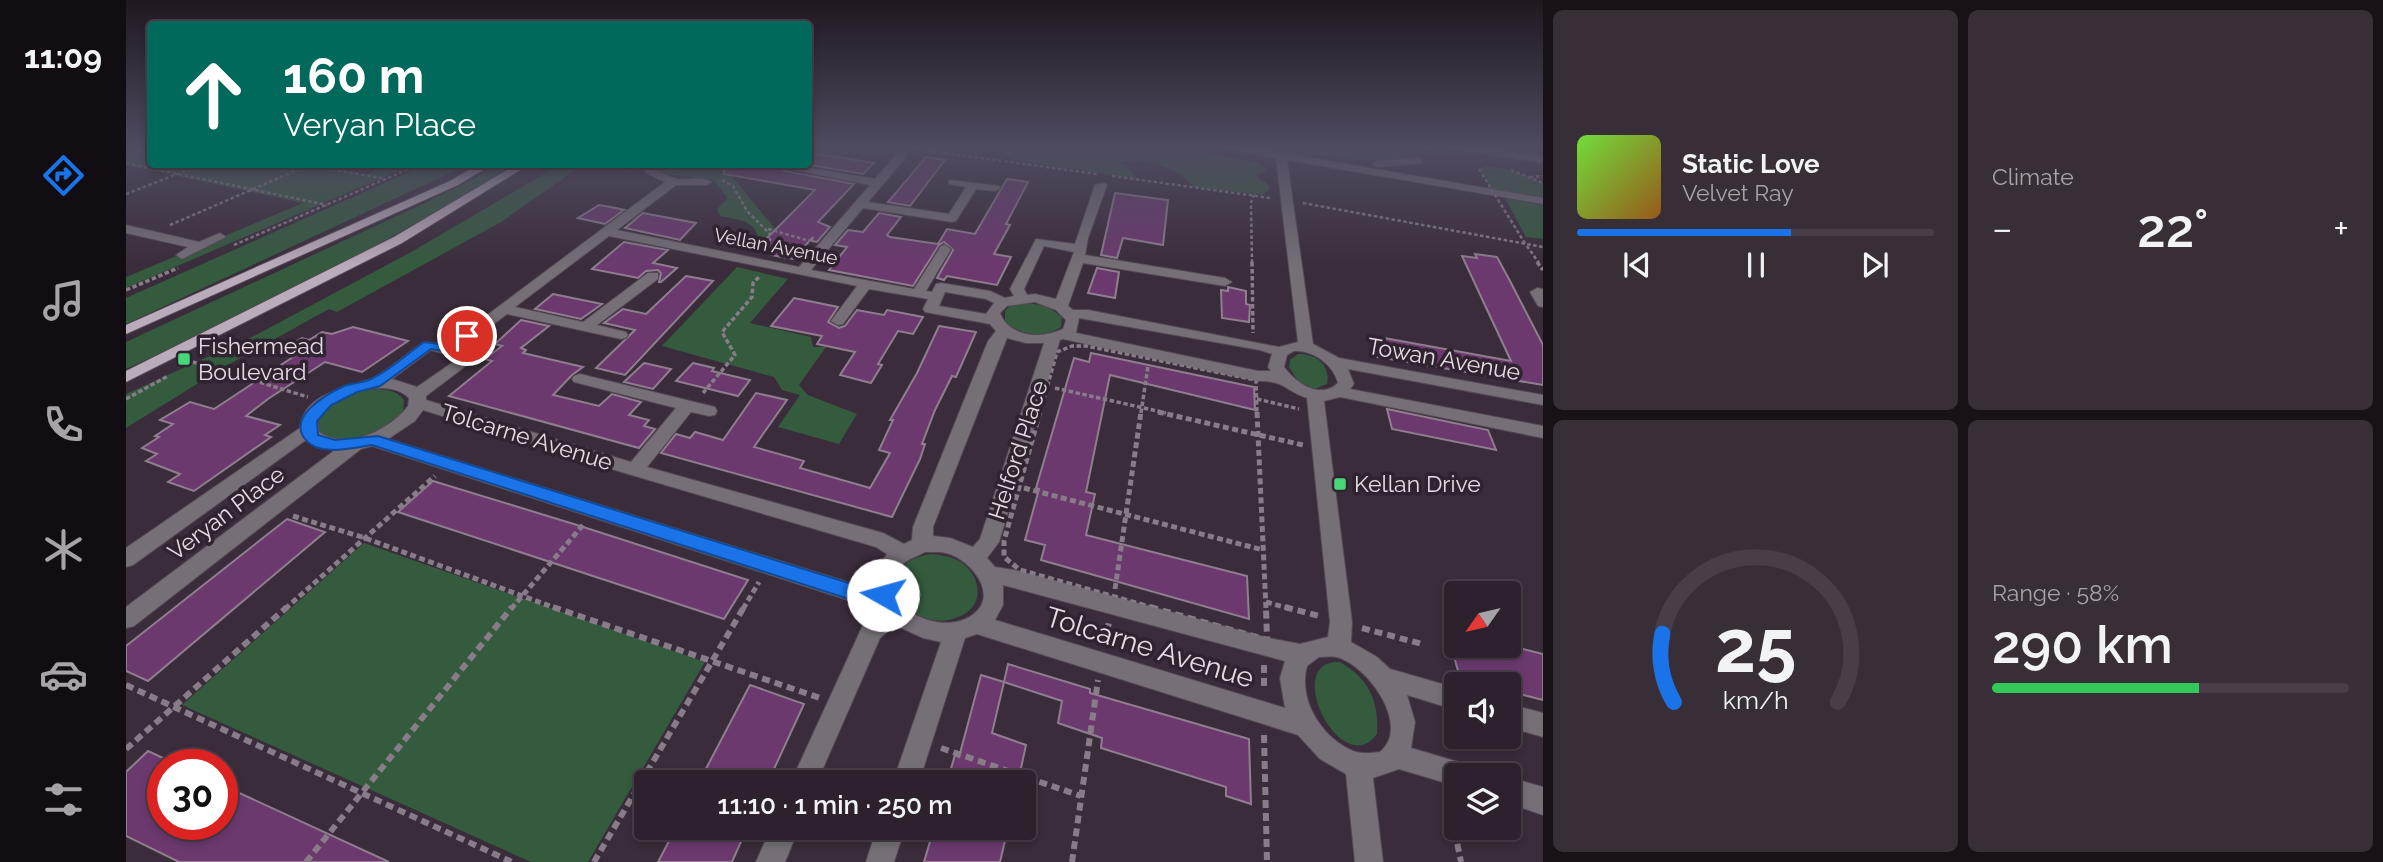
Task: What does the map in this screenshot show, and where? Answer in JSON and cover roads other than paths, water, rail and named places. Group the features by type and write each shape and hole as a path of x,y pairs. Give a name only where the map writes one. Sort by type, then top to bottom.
{"main road":[{"path":"126,330 445,187"},
{"path":"126,377 398,240 486,187"}],"street":[{"path":"375,383 429,345 450,350 666,187"},
{"path":"802,272 873,187"},
{"path":"859,204 951,218 972,187"},
{"path":"989,187 995,188"},
{"name":"Helford Place","path":"983,566 1058,337 1073,326 1065,310 1082,238 1100,187"},
{"path":"1285,187 1306,346"},
{"path":"1463,187 1543,201"},
{"path":"126,229 200,246 223,243"},
{"name":"Vellan Avenue","path":"608,232 865,285 937,297 941,287 990,295 1003,302"},
{"path":"1021,298 1017,289 1040,242 1080,254 1225,282"},
{"path":"181,261 200,246"},
{"path":"918,293 945,249"},
{"path":"587,332 653,276"},
{"path":"838,321 865,285"},
{"path":"1543,293 1537,292 1543,303"},
{"path":"937,297 930,309 1000,325 1028,338 1058,337 1258,376 1281,376"},
{"path":"922,544 923,527 996,341 1000,325 993,313 996,306 1003,302 1035,298 1065,310 1254,344 1280,352 1291,346 1306,346 1336,362 1345,373 1346,384 1341,392 1316,404"},
{"path":"503,309 587,332 621,335"},
{"name":"Veryan Place","path":"126,619 363,442 405,423 414,413 418,399 471,356 450,350"},
{"path":"1280,352 1276,368 1281,376 1316,404 1341,622 1339,648"},
{"name":"Towan Avenue","path":"1336,362 1543,400"},
{"path":"580,379 709,411"},
{"path":"375,383 402,385 418,399"},
{"name":"Veryan Place","path":"126,559 308,431 309,420 326,402 352,389 375,383"},
{"path":"1341,392 1543,432"},
{"name":"Tolcarne Avenue","path":"418,399 635,470 883,541 900,552"},
{"name":"Tolcarne Avenue","path":"635,470 687,406"},
{"path":"308,431 322,443 363,442"},
{"name":"Tolcarne Avenue","path":"363,442 450,463 889,604"},
{"path":"922,544 950,546 983,566 994,588 994,602 987,614 966,628 939,633 922,630 889,604 881,578 888,563 900,552 922,544"},
{"name":"Tolcarne Avenue","path":"983,566 1014,578 1264,647 1303,654"},
{"path":"809,770 872,632 889,604"},
{"path":"910,770 966,628"},
{"name":"Tolcarne Avenue","path":"966,628 1306,726"},
{"path":"1319,647 1339,648 1360,657 1384,678 1399,705 1402,733 1395,756 1382,765 1357,765 1331,752 1306,726 1295,699 1292,672 1303,654 1319,647"},
{"path":"1384,678 1444,696"},
{"path":"1521,719 1543,725"},
{"path":"1395,756 1444,770"},
{"path":"1357,765 1369,862"},
{"path":"1521,794 1543,801"},
{"path":"770,862 780,840"},
{"path":"880,862 887,840"}],"place":[{"name":"Fishermead Boulevard","path":"184,359"},
{"name":"Kellan Drive","path":"1340,484"}]}
